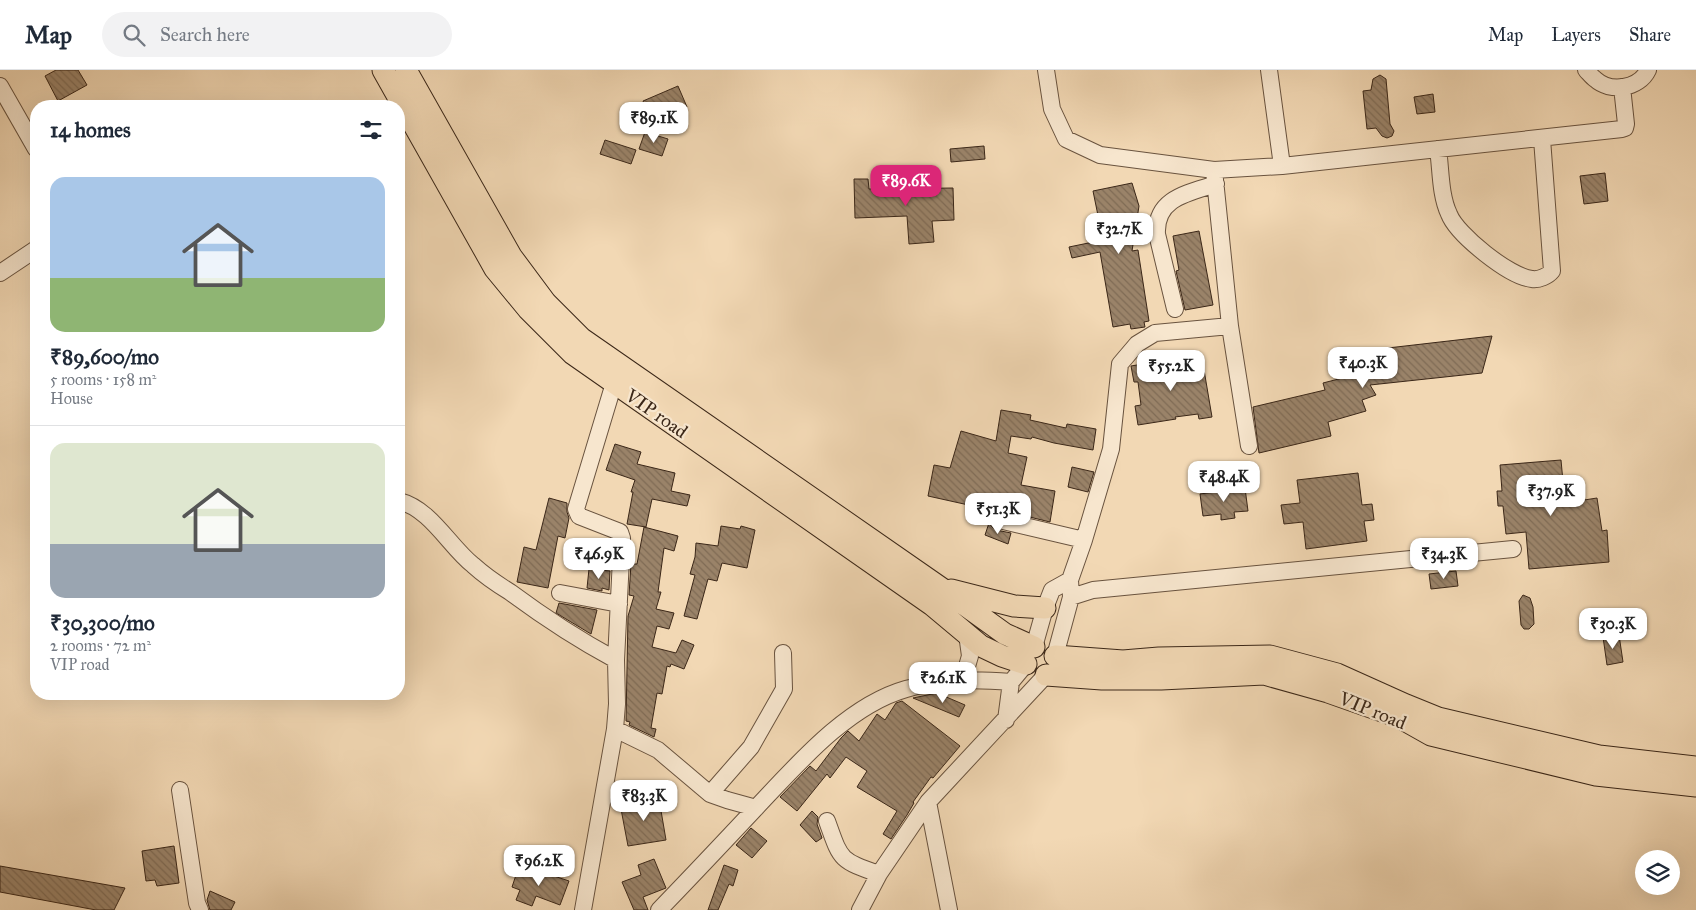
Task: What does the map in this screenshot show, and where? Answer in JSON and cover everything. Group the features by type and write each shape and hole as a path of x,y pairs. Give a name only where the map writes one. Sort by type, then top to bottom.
{"main road":[{"name":"VIP road","path":"383,70 400,100"},
{"name":"VIP road","path":"406,70 511,256 546,303 581,338 941,588 1005,634 1030,656"},
{"name":"VIP road","path":"405,109 495,269 528,308 573,354 932,605 982,646 1002,656 1030,656"},
{"path":"941,588 1014,606 1045,608"},
{"path":"1030,656 1028,669 1036,675 1050,665"},
{"name":"VIP road","path":"1050,665 1159,658 1270,656 1338,674 1438,718 1599,756 1696,767"},
{"name":"VIP road","path":"1050,665 1102,679 1161,679 1264,674 1328,692 1399,717 1431,736 1596,775 1696,786"}],"street":[{"path":"1046,70 1052,110 1066,139 1100,156 1215,177 1282,166 1542,139 1625,128 1622,87"},
{"path":"1268,70 1282,166"},
{"path":"1586,70 1595,80 1608,86 1622,87 1636,83 1648,70"},
{"path":"0,86 30,138"},
{"path":"1438,149 1445,200 1449,214 1459,230 1485,254 1531,279 1548,275 1552,271 1542,139"},
{"path":"1175,309 1157,225 1162,210 1171,201 1215,177"},
{"path":"1215,177 1230,326 1249,446"},
{"path":"0,273 30,253"},
{"path":"860,910 879,874 928,802 1006,720 1050,665 1071,597 1070,580 1111,449 1120,364 1137,344 1155,334 1230,326"},
{"path":"582,910 615,729 622,534 579,516 576,509 614,383"},
{"path":"405,503 432,522 473,566 550,622 578,640 616,660"},
{"path":"998,520 1084,540"},
{"path":"1071,597 1093,590 1513,549"},
{"path":"1006,720 1011,682 1030,656 1052,590 1070,580"},
{"path":"560,593 618,604"},
{"path":"963,680 970,656 967,634"},
{"path":"710,794 751,747 784,689 783,653"},
{"path":"659,910 810,752 862,709 905,690 949,680 1011,682"},
{"path":"615,729 658,750 710,794 756,808"},
{"path":"180,790 197,903 200,910"},
{"path":"928,802 949,910"},
{"path":"826,821 837,850 844,860 879,874"}],"building":[{"path":"56,70 78,70 87,85 57,100 45,76"},
{"path":"1380,75 1386,79 1390,124 1394,131 1392,136 1387,138 1382,136 1376,128 1367,129 1363,91 1371,90 1373,79"},
{"path":"678,86 687,107 652,122 643,101"},
{"path":"1433,94 1435,112 1417,114 1414,97"},
{"path":"645,132 668,139 662,156 639,149"},
{"path":"605,140 636,150 631,164 600,154"},
{"path":"984,146 985,159 951,162 950,149"},
{"path":"1605,173 1608,201 1584,204 1580,176"},
{"path":"854,179 868,179 869,189 953,188 954,220 932,221 934,242 909,244 907,216 855,218"},
{"path":"1132,183 1139,206 1132,251 1138,250 1149,321 1144,322 1145,327 1131,329 1130,324 1113,327 1100,252 1072,258 1069,247 1103,240 1093,191"},
{"path":"1199,231 1213,305 1185,310 1176,271 1179,270 1173,236"},
{"path":"1492,336 1482,373 1370,385 1376,395 1362,400 1366,411 1328,422 1331,436 1259,453 1253,407 1325,390 1323,383 1358,374 1353,352"},
{"path":"1167,360 1168,369 1203,364 1212,417 1199,419 1198,414 1138,425 1135,406 1141,405 1138,382 1134,382 1131,366"},
{"path":"1001,410 1031,415 1030,420 1066,428 1067,424 1096,429 1093,450 1032,437 1031,439 1011,436 1008,453 1027,457 1021,485 1055,491 1050,522 1001,510 991,515 991,510 928,496 934,465 950,468 961,431 996,441"},
{"path":"615,444 641,452 637,464 675,473 671,491 690,495 687,506 652,499 646,527 627,524 633,492 631,492 635,480 606,470"},
{"path":"1561,460 1565,503 1597,498 1602,531 1607,530 1609,562 1529,569 1526,532 1506,534 1503,506 1498,506 1497,491 1502,491 1500,465"},
{"path":"1072,467 1094,472 1088,492 1068,487"},
{"path":"1358,473 1362,505 1372,504 1374,520 1364,521 1367,541 1306,549 1303,522 1284,524 1281,505 1300,503 1297,480"},
{"path":"1245,488 1248,511 1234,512 1235,518 1221,520 1221,514 1203,516 1200,494"},
{"path":"549,498 567,503 569,518 565,538 558,536 548,588 517,582 524,547 536,550"},
{"path":"989,523 996,530 1011,533 1008,544 985,535"},
{"path":"721,526 740,529 741,526 755,530 747,568 722,563 717,581 708,579 697,619 684,616 695,575 690,574 695,557 696,543 718,546"},
{"path":"644,527 678,536 674,551 664,548 658,592 661,592 656,609 674,613 669,629 657,626 652,647 676,653 682,640 694,645 684,669 671,664 670,667 667,666 662,694 657,693 651,728 656,729 654,737 629,725 630,722 626,721 628,616 634,596 629,595 631,564 637,564"},
{"path":"589,569 610,571 609,590 602,588 602,591 587,588"},
{"path":"1456,571 1458,586 1431,589 1429,574"},
{"path":"1523,595 1530,598 1533,607 1534,624 1529,629 1524,629 1521,625 1519,601"},
{"path":"559,603 597,610 591,634 556,613"},
{"path":"1619,635 1623,662 1607,665 1603,637"},
{"path":"937,693 965,705 959,717 913,698"},
{"path":"902,701 960,746 933,778 931,777 913,802 891,839 883,834 897,811 857,787 867,771 846,757 830,778 827,774 797,811 780,797 810,766 816,771 848,731 859,741 877,714 885,720 896,703"},
{"path":"658,793 666,840 628,846 621,809 642,805 641,796"},
{"path":"812,811 818,817 817,824 822,838 816,842 800,825"},
{"path":"751,828 767,841 752,858 736,845"},
{"path":"174,846 179,883 157,886 155,880 146,881 142,851"},
{"path":"654,859 666,888 643,897 648,910 634,910 622,882 641,875 638,865"},
{"path":"724,865 738,870 733,886 729,884 718,910 708,910"},
{"path":"0,866 125,888 114,910 96,910 0,892"},
{"path":"519,866 569,881 560,905 536,896 532,906 516,900 520,890 512,887"},
{"path":"210,891 235,902 231,910 210,910 207,900"}]}
